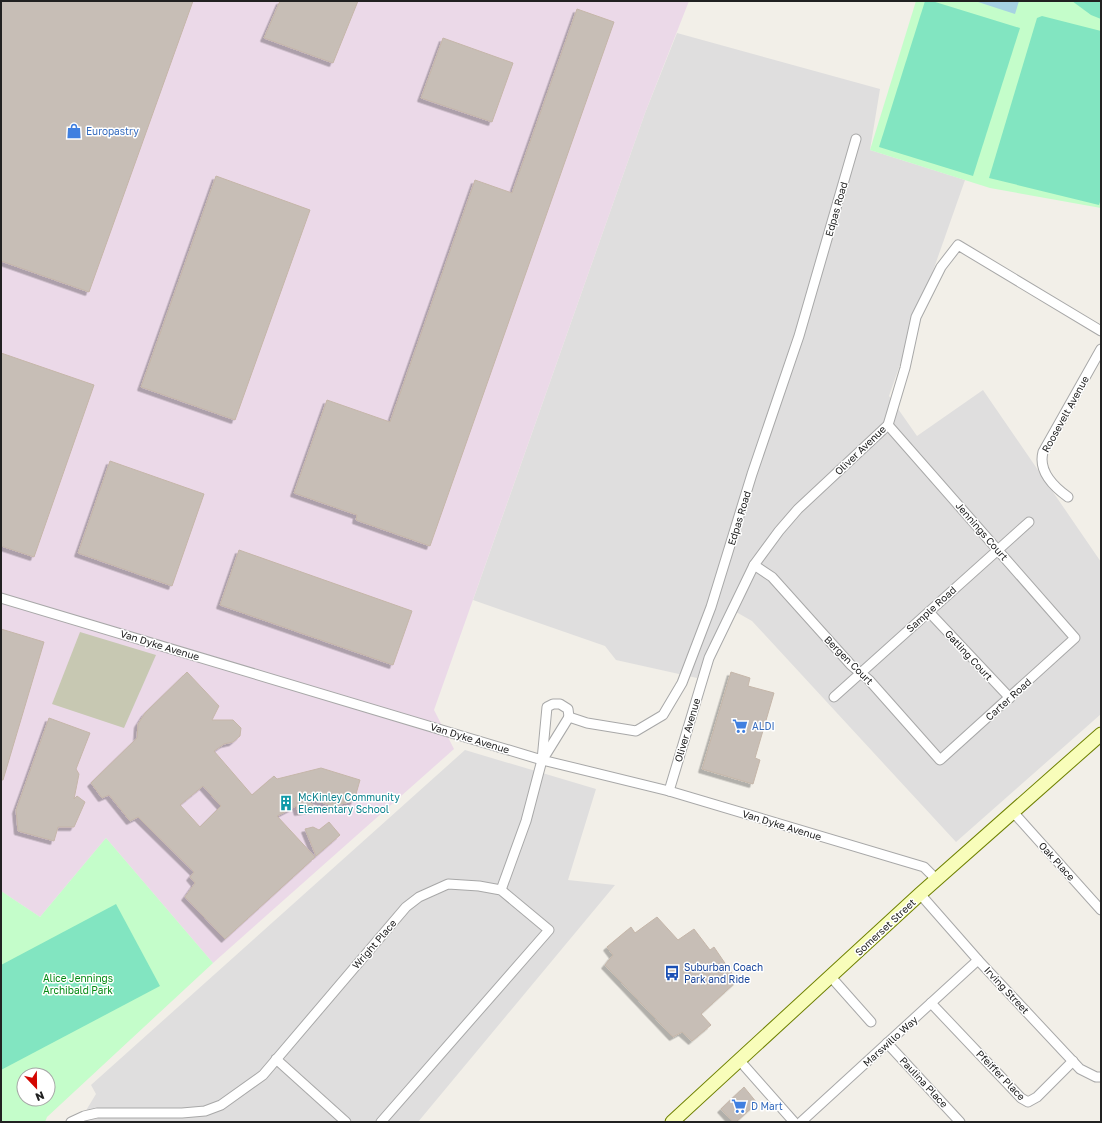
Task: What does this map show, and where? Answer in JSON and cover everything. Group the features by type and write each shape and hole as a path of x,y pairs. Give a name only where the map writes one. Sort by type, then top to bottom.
{"main road":[{"name":"Somerset Street","path":"672,1122 920,894 1101,734"}],"street":[{"name":"Edpas Road","path":"542,760 547,707 560,704 568,709 569,717 587,723 636,731 663,715 682,683 711,607 752,474 799,336 856,139"},
{"name":"Oliver Avenue","path":"669,791 709,658 754,565 779,530 798,509 888,424 905,368 916,317 941,267 958,245 1101,331"},
{"name":"Roosevelt Avenue","path":"1068,497 1056,488 1050,480 1042,466 1042,452 1101,349"},
{"name":"Jennings Court","path":"888,424 1075,638"},
{"name":"Sample Road","path":"834,697 1029,522"},
{"name":"Bergen Court","path":"754,565 772,577 851,665 861,673 940,760"},
{"name":"Van Dyke Avenue","path":"1,598 542,760 669,791 924,867 936,880"},
{"name":"Gatling Court","path":"929,612 1010,698"},
{"name":"Carter Road","path":"940,760 1075,638"},
{"path":"501,890 526,821 542,760 569,717"},
{"name":"Oak Place","path":"1013,812 1101,910"},
{"name":"Wright Place","path":"71,1122 84,1116 97,1113 205,1111 221,1105 240,1093 263,1075 406,907 418,898 448,884 479,886 501,890 549,930 381,1122"},
{"name":"Irving Street","path":"920,894 978,960 1080,1069 1096,1077 1101,1077"},
{"name":"Marswillo Way","path":"801,1122 978,960"},
{"path":"831,977 872,1022"},
{"name":"Pfeiffer Place","path":"931,1002 1020,1098 1028,1102 1037,1097 1074,1061"},
{"name":"Paulina Place","path":"887,1043 960,1122"},
{"path":"276,1058 346,1122"},
{"path":"740,1061 794,1122"}],"shaded area":[{"path":"1,1 689,1 645,113 434,710 454,749 213,963 106,838 40,917 1,891"},
{"path":"677,33 880,89 870,150 965,180 889,396 917,436 983,390 1101,562 1101,714 956,842 752,621 729,608 697,678 616,660 605,646 473,600 645,113"},
{"path":"80,632 156,655 124,728 52,704"},
{"path":"465,750 596,789 568,880 615,885 418,1122 79,1122 96,1094 91,1085"}],"green space":[{"path":"916,1 1101,1 1101,208 990,188 870,150"},
{"path":"925,1 932,1 1020,28 973,176 879,147"},
{"path":"1072,1 1101,1 1101,19 1091,15"},
{"path":"1042,16 1101,31 1101,199 1099,205 989,178 1037,18"},
{"name":"Alice Jennings Archibald Park","path":"106,838 213,963 47,1117 45,1122 1,1122 1,891 40,917"},
{"path":"116,904 160,986 1,1070 1,965"}],"water":[{"path":"975,1 1019,1 1015,14"}],"building":[{"name":"Europastry","path":"1,1 193,1 89,292 1,261"},
{"path":"280,1 358,1 333,63 264,38"},
{"path":"577,9 614,22 430,546 356,520 357,515 294,493 327,400 390,422 475,180 512,193"},
{"path":"443,38 513,63 492,122 421,98"},
{"path":"216,176 310,210 235,420 141,387"},
{"path":"1,353 94,385 34,557 1,546"},
{"path":"110,461 204,494 172,586 78,553"},
{"path":"239,550 412,611 393,665 220,605"},
{"path":"1,629 44,642 3,780 1,780"},
{"name":"McKinley Community Elementary School","path":"187,672 219,706 212,720 233,720 241,728 240,736 233,742 224,744 214,751 252,795 274,776 277,779 321,768 360,780 354,801 332,806 305,796 316,809 298,812 296,806 277,816 315,857 225,939 185,897 195,883 190,877 194,872 138,817 130,821 109,795 102,798 91,783 137,738 138,724 145,713","holes":["203,786 221,806 200,827 180,805"]},
{"name":"ALDI","path":"731,672 750,678 748,686 774,693 755,758 760,760 753,784 702,769"},
{"path":"49,718 90,733 76,769 79,774 74,799 77,796 85,802 74,827 58,827 54,841 18,831 16,810"},
{"path":"329,822 340,835 316,856 305,829 313,827 319,830"},
{"name":"Suburban Coach Park and Ride","path":"657,917 678,940 694,929 710,950 714,947 737,981 701,1014 711,1025 692,1041 682,1032 673,1037 605,965 613,955 607,947 631,927 635,933"},
{"name":"D Mart","path":"744,1087 757,1103 736,1122 733,1122 721,1109"}],"place":[{"name":"Europastry","path":"74,131"},
{"name":"ALDI","path":"740,726"},
{"name":"McKinley Community Elementary School","path":"286,803"},
{"name":"Suburban Coach Park and Ride","path":"672,973"},
{"name":"D Mart","path":"739,1106"}]}
